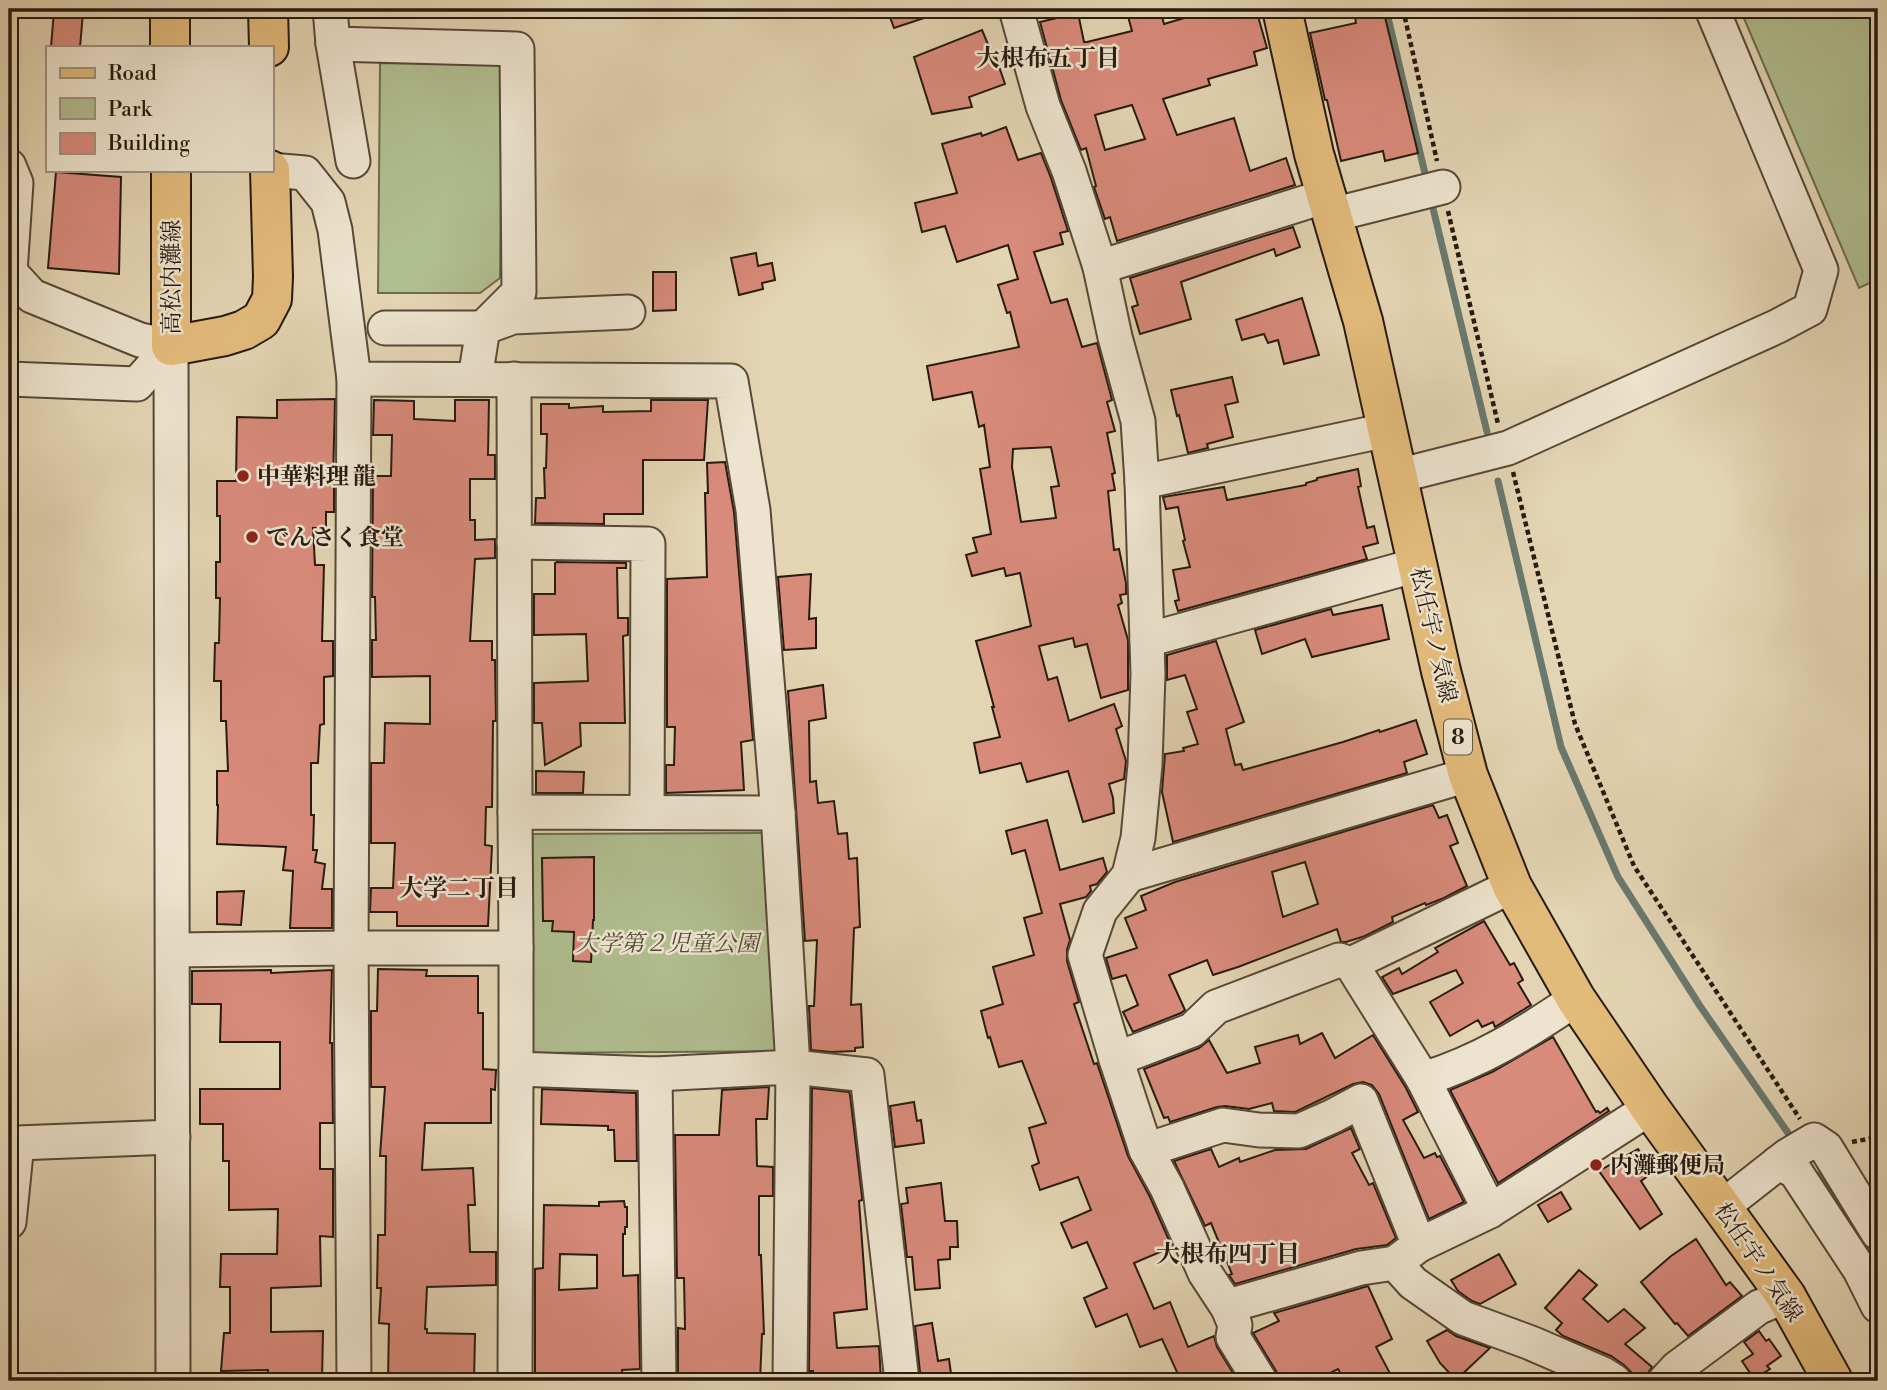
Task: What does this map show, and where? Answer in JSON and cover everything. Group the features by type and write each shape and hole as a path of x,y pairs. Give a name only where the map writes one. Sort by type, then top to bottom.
{"main road":[{"path":"170,9 170,46"},
{"path":"268,9 269,46"},
{"name":"松任宇ノ気線","path":"1282,9 1314,154 1363,321 1441,671 1468,775 1512,886 1576,999 1650,1108 1786,1296 1833,1381"},
{"name":"高松内灘線","path":"171,172 171,346 225,336 244,330 261,320 272,299 271,172"}],"street":[{"path":"330,9 332,44 352,161"},
{"path":"1016,9 1043,106 1069,171 1100,267 1115,337 1138,421 1148,674 1138,838 1129,875 1100,911 1085,955 1146,1150 1167,1188 1205,1273 1228,1308 1235,1325 1233,1337 1260,1381"},
{"path":"1398,476 1508,448 1810,309 1821,271 1712,9"},
{"path":"332,44 517,49 519,292 484,328 475,379"},
{"path":"9,166 16,183 10,272 32,296 140,340 171,346"},
{"path":"273,170 305,173 328,202 335,230 354,379 351,948 354,1381"},
{"path":"1100,267 1329,205 1433,189"},
{"path":"385,328 484,328 513,317 628,312"},
{"path":"9,379 137,384 171,346"},
{"path":"171,346 173,1381"},
{"path":"354,379 732,381 753,510 778,813 793,1067 790,1381"},
{"path":"514,379 515,1381"},
{"path":"1142,482 1387,430"},
{"path":"514,542 648,544 648,813"},
{"path":"1147,640 1417,565"},
{"path":"1129,875 1468,775"},
{"path":"515,812 778,813"},
{"path":"1351,964 1512,886"},
{"path":"173,950 516,948"},
{"path":"1116,1059 1192,1030 1216,1007 1339,960 1351,964 1423,1079 1490,1211"},
{"path":"1423,1079 1453,1070 1494,1050 1576,999"},
{"path":"516,1069 655,1073 793,1067 867,1075 902,1381"},
{"path":"655,1073 659,1381"},
{"path":"1146,1150 1223,1125 1259,1130 1298,1131 1361,1101 1391,1178 1413,1283 1462,1318 1531,1343 1604,1374 1614,1381"},
{"path":"1228,1308 1407,1254 1490,1211 1650,1108"},
{"path":"9,1222 17,1143 173,1137"},
{"path":"1722,1207 1797,1151 1826,1148 1878,1233"},
{"path":"1797,1151 1795,1171 1860,1270 1878,1306"},
{"path":"1665,1381 1677,1368 1759,1307 1786,1296"}],"path":[{"path":"1403,9 1433,189 1496,418 1508,448 1574,724 1634,866 1797,1151"}],"green space":[{"path":"1740,9 1878,9 1878,279 1859,288"},
{"path":"380,63 502,64 500,278 480,293 378,293"},
{"name":"大学第２児童公園","path":"771,833 781,1051 531,1053 532,834"}],"building":[{"path":"887,9 941,9 942,12 894,28"},
{"path":"1126,9 1160,9 1164,24 1215,9 1256,9 1267,48 1254,52 1257,65 1208,79 1210,85 1163,99 1177,135 1234,118 1250,171 1286,158 1295,185 1117,241 1110,217 1105,219 1094,187 1096,186 1086,148 1081,150 1061,100 1040,22 1078,13 1084,42 1132,31","holes":["1132,105 1145,139 1105,150 1095,115"]},
{"path":"1362,9 1383,9 1418,153 1385,161 1383,151 1341,161 1310,33 1356,23 1355,17 1363,15"},
{"path":"54,11 83,13 80,46 51,46"},
{"path":"982,30 1005,84 969,97 972,107 932,114 914,57"},
{"path":"1006,127 1018,160 1041,153 1068,231 1060,233 1063,244 1034,252 1051,303 1067,299 1082,347 1097,343 1112,400 1107,402 1115,431 1107,433 1115,473 1112,474 1115,490 1108,491 1114,550 1119,549 1126,583 1126,594 1120,595 1122,603 1118,605 1128,640 1128,690 1101,698 1087,644 1075,647 1073,638 1039,646 1048,680 1057,677 1069,721 1114,704 1122,726 1116,729 1126,761 1124,779 1109,784 1114,813 1083,822 1068,771 1027,782 1021,763 980,773 974,743 1000,737 976,641 1031,626 1020,573 1006,576 1004,568 972,576 966,555 977,552 973,538 991,534 980,469 990,467 984,425 979,427 972,392 933,400 927,366 1019,347 1010,312 1007,313 998,285 1018,279 1008,245 957,262 945,226 922,232 915,203 957,193 942,144 981,133 982,136","holes":["1051,447 1059,486 1051,487 1056,518 1021,522 1012,467 1013,449"]},
{"path":"56,172 121,177 119,274 48,268"},
{"path":"1293,227 1300,247 1276,256 1274,249 1181,282 1191,319 1140,334 1132,307 1138,305 1130,278"},
{"path":"756,253 758,266 772,263 775,280 762,283 763,289 739,295 731,258"},
{"path":"653,272 676,272 676,310 653,311"},
{"path":"1302,298 1319,355 1284,364 1278,340 1268,343 1264,334 1242,340 1236,320"},
{"path":"1232,377 1238,402 1225,405 1233,437 1207,444 1208,448 1188,453 1171,390"},
{"path":"335,399 334,512 326,512 326,528 313,528 315,565 324,565 322,641 333,641 333,676 324,677 324,724 320,725 318,763 311,763 313,850 317,850 315,862 325,864 322,889 332,889 332,928 290,928 293,871 283,870 286,847 217,844 217,771 228,771 226,721 221,721 221,681 214,681 215,643 219,643 220,598 216,598 216,562 220,562 217,481 236,481 237,417 277,418 277,400"},
{"path":"374,400 414,401 414,419 455,421 455,400 489,400 488,455 495,455 495,479 470,479 470,520 475,520 475,540 495,539 495,558 475,559 470,641 492,641 492,660 495,660 496,721 493,721 492,807 486,807 485,845 492,846 488,926 397,926 397,912 370,912 371,888 393,888 395,843 371,843 371,763 384,763 385,723 430,724 430,676 372,677 372,640 376,640 375,597 372,597 373,476 391,476 392,435 373,435"},
{"path":"651,400 708,400 704,460 643,460 643,514 604,514 604,524 535,523 536,498 545,498 547,434 541,434 541,404 569,404 569,408 603,406 603,412 651,411"},
{"path":"725,462 734,512 753,740 741,742 744,790 666,793 666,765 674,765 675,727 667,727 667,579 707,577 707,463"},
{"path":"1358,469 1361,486 1358,487 1367,528 1374,526 1378,543 1363,547 1367,559 1178,611 1175,601 1179,600 1173,570 1190,567 1178,507 1166,509 1163,497 1224,487 1227,500 1306,485 1317,478"},
{"path":"557,562 626,563 626,568 617,568 618,618 628,618 628,635 623,636 625,723 580,723 581,746 545,765 542,723 534,723 534,683 588,681 586,634 534,635 534,594 555,594"},
{"path":"811,574 809,619 816,618 816,648 784,650 778,577"},
{"path":"1382,605 1389,639 1312,657 1305,639 1262,654 1255,630 1331,609 1333,615"},
{"path":"1216,641 1244,722 1226,729 1235,765 1241,764 1243,770 1416,720 1427,754 1404,762 1407,773 1173,842 1162,792 1165,754 1184,751 1183,748 1198,744 1187,712 1197,709 1185,675 1167,680 1167,655"},
{"path":"823,685 826,718 809,721 810,782 816,781 818,803 834,801 838,834 847,833 849,859 857,858 860,927 854,928 851,1005 861,1004 863,1047 855,1048 855,1051 811,1050 809,1006 814,1006 817,940 805,941 788,691"},
{"path":"536,771 584,772 583,793 536,793"},
{"path":"1433,805 1439,818 1447,815 1458,843 1450,846 1467,886 1444,898 1392,917 1393,922 1346,942 1341,942 1337,929 1213,975 1207,960 1169,975 1185,1010 1133,1032 1123,1012 1138,1005 1126,975 1112,979 1106,958 1137,948 1125,918 1146,910 1141,896 1175,882","holes":["1305,862 1318,904 1283,917 1272,872"]},
{"path":"1047,820 1060,870 1103,858 1107,872 1097,884 1090,886 1091,891 1086,897 1060,904 1070,940 1067,961 1079,1002 1074,1004 1128,1156 1172,1247 1134,1263 1154,1309 1170,1302 1188,1347 1214,1336 1217,1347 1238,1381 1181,1381 1162,1339 1140,1347 1127,1314 1096,1327 1084,1298 1107,1288 1087,1242 1072,1248 1061,1223 1091,1210 1078,1177 1040,1190 1032,1166 1039,1163 1029,1128 1046,1123 1022,1061 999,1067 990,1037 988,1038 981,1011 1003,1004 993,967 1034,955 1024,918 1042,913 1025,850 1012,854 1006,831"},
{"path":"594,857 591,962 573,961 574,932 552,931 553,921 543,921 542,858"},
{"path":"244,891 241,925 217,924 217,892"},
{"path":"1484,921 1510,965 1514,963 1523,980 1518,983 1531,1005 1495,1027 1493,1022 1482,1027 1478,1020 1450,1036 1430,1002 1463,983 1456,970 1393,994 1382,977 1399,968 1402,974 1438,952 1435,948"},
{"path":"378,969 427,970 426,976 478,976 478,1013 483,1013 483,1069 496,1070 495,1090 491,1089 491,1123 425,1123 422,1170 473,1168 475,1205 468,1205 470,1252 496,1252 496,1285 427,1287 427,1333 475,1334 474,1381 388,1381 389,1324 379,1323 381,1288 377,1288 378,1235 385,1235 386,1156 380,1156 385,1087 371,1087 371,1011 377,1011"},
{"path":"271,970 271,973 332,970 330,1043 333,1123 320,1123 320,1169 333,1169 333,1237 320,1236 321,1286 271,1288 271,1332 323,1331 322,1381 268,1381 268,1370 221,1371 224,1333 230,1333 230,1287 220,1287 221,1254 277,1254 278,1209 229,1210 229,1161 223,1161 223,1124 200,1124 200,1089 280,1089 280,1042 220,1042 221,1004 192,1004 192,971"},
{"path":"1322,1033 1335,1058 1373,1035 1418,1112 1403,1120 1424,1158 1435,1153 1437,1157 1440,1156 1464,1202 1429,1219 1379,1094 1372,1085 1363,1082 1353,1084 1295,1112 1274,1111 1272,1103 1249,1109 1225,1106 1170,1122 1168,1117 1164,1118 1144,1069 1199,1048 1209,1040 1227,1073 1260,1063 1255,1047 1298,1035 1300,1044"},
{"path":"1553,1037 1596,1112 1600,1113 1607,1108 1609,1111 1498,1183 1450,1090 1492,1072"},
{"path":"769,1087 767,1119 756,1119 757,1166 773,1167 773,1196 759,1196 759,1255 764,1334 760,1381 678,1381 678,1328 685,1329 684,1278 677,1278 675,1135 719,1135 722,1090"},
{"path":"812,1088 849,1092 850,1095 862,1197 859,1201 867,1309 834,1313 837,1348 879,1346 881,1381 814,1381 813,1371 809,1371"},
{"path":"542,1089 636,1093 637,1161 615,1161 614,1130 608,1130 608,1126 541,1124"},
{"path":"914,1102 917,1121 921,1120 924,1143 895,1147 890,1106"},
{"path":"1351,1128 1360,1149 1352,1153 1369,1185 1373,1183 1396,1238 1387,1245 1356,1249 1235,1284 1229,1275 1232,1274 1211,1223 1205,1226 1174,1161 1211,1149 1219,1167 1239,1158 1240,1162 1275,1150 1306,1149"},
{"path":"1638,1149 1652,1173 1641,1181 1662,1214 1640,1229 1599,1171"},
{"path":"941,1183 945,1221 957,1221 958,1247 950,1247 950,1259 938,1260 940,1288 915,1290 912,1257 907,1257 901,1204 908,1203 906,1188"},
{"path":"1561,1192 1571,1209 1548,1222 1538,1205"},
{"path":"624,1201 627,1207 627,1227 623,1234 623,1276 638,1275 640,1369 622,1370 623,1381 535,1381 535,1269 543,1268 544,1205 599,1206 599,1202","holes":["560,1254 597,1255 597,1288 559,1290"]},
{"path":"1696,1239 1726,1285 1730,1282 1742,1296 1688,1336 1641,1282"},
{"path":"1499,1254 1516,1284 1480,1304 1458,1291 1451,1280"},
{"path":"1579,1270 1597,1285 1583,1299 1608,1322 1624,1309 1645,1328 1625,1344 1652,1367 1646,1381 1633,1381 1631,1372 1611,1356 1563,1336 1556,1330 1562,1323 1545,1308"},
{"path":"1368,1286 1392,1339 1376,1347 1394,1381 1345,1381 1338,1369 1314,1381 1279,1381 1276,1371 1253,1333 1279,1321 1274,1313"},
{"path":"932,1323 938,1361 949,1359 952,1381 921,1381 915,1326"},
{"path":"1447,1330 1490,1348 1456,1380 1440,1363 1427,1341"},
{"path":"1759,1331 1766,1341 1769,1339 1781,1356 1767,1366 1770,1369 1754,1379 1742,1361 1753,1354 1744,1342"}],"waterway":[{"path":"1386,9 1427,182"},
{"path":"1431,200 1487,432"},
{"path":"1498,481 1561,747 1618,877 1700,1006 1795,1143"},
{"path":"1817,1175 1878,1262"}],"place":[{"name":"中華料理 龍","path":"243,476"},
{"name":"でんさく食堂","path":"252,537"},
{"name":"内灘郵便局","path":"1596,1165"}],"district":[{"name":"大根布五丁目","path":"1048,58"},
{"name":"大学二丁目","path":"459,888"},
{"name":"大根布四丁目","path":"1228,1254"}]}
